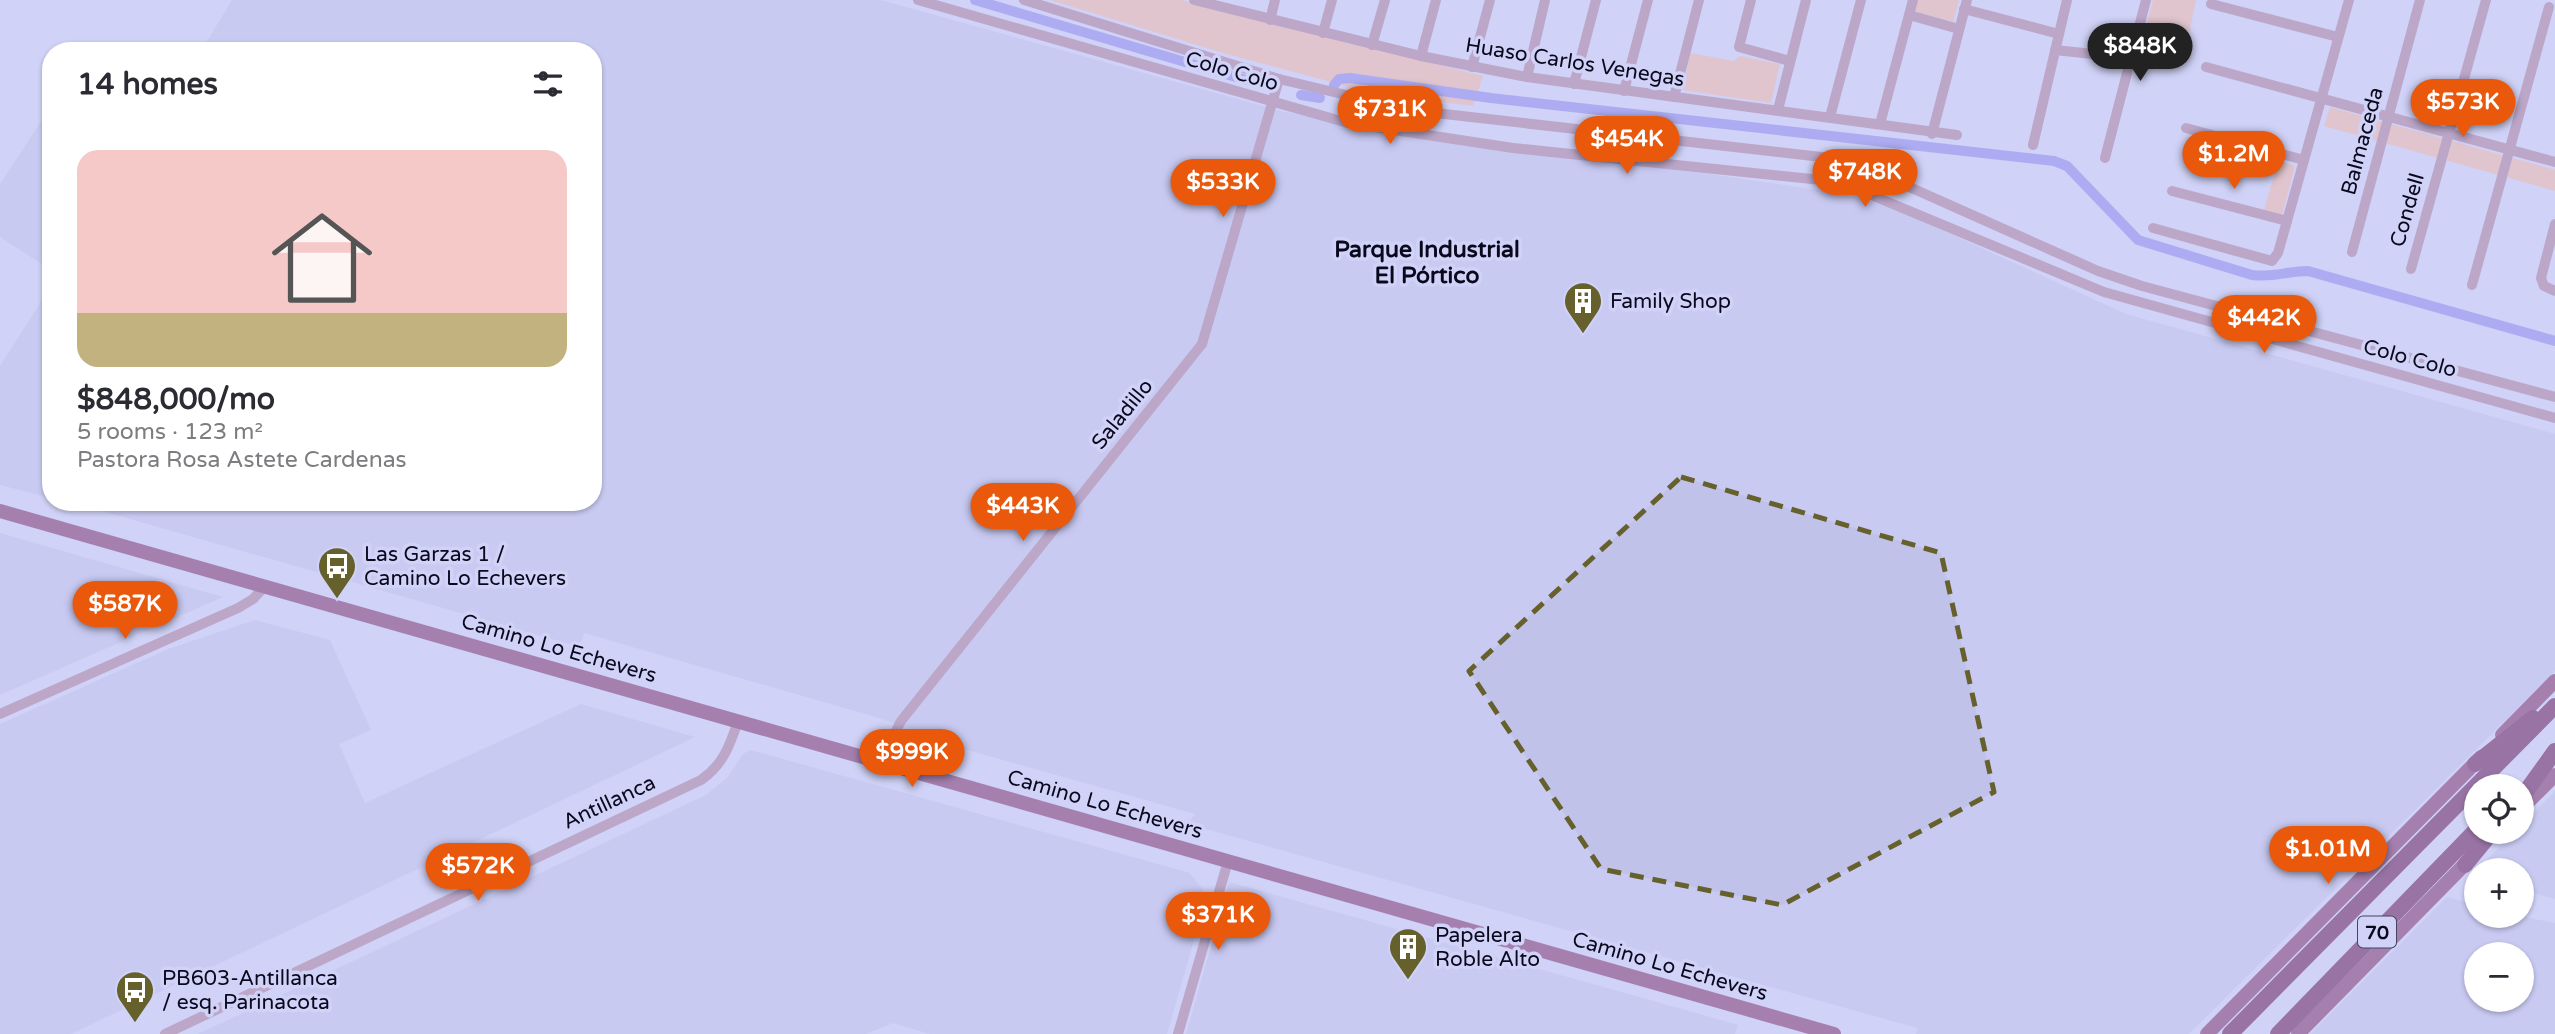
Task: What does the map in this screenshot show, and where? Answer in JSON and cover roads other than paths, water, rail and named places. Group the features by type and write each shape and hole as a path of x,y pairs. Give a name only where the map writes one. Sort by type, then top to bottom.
{"highway":[{"path":"2474,764 2512,733 2555,705"},
{"name":"70","path":"2230,1034 2555,705"},
{"path":"2530,774 2555,749"},
{"path":"2534,780 2555,749"},
{"name":"70","path":"2278,1034 2464,842"},
{"path":"2471,858 2482,844"}],"main road":[{"name":"Camino Lo Echevers","path":"0,510 1834,1034"},
{"path":"2207,1034 2555,681"},
{"path":"2534,796 2555,775"},
{"path":"2472,858 2485,844"},
{"path":"2298,1034 2464,866"}],"street":[{"name":"Colo Colo","path":"918,0 1348,123 1513,148 1831,181 1852,187 2104,292 2555,418"},
{"name":"Colo Colo","path":"931,0 946,8"},
{"name":"Colo Colo","path":"1024,0 1279,79 1409,110 1830,158 1869,169 2098,271 2230,310 2555,397"},
{"name":"Huaso Carlos Venegas","path":"1194,0 1224,4 1270,20 1373,45 1527,77 1880,124 1932,134 1956,135"},
{"path":"1270,20 1275,0"},
{"path":"1323,33 1332,0"},
{"path":"1373,45 1385,0"},
{"path":"1421,56 1437,0"},
{"path":"1472,67 1490,0"},
{"path":"1527,77 1545,0"},
{"path":"1574,83 1596,0"},
{"path":"1624,91 1648,0"},
{"path":"1674,97 1699,0"},
{"path":"1751,0 1739,47 1790,61"},
{"path":"1778,110 1806,0"},
{"path":"1829,117 1861,0"},
{"path":"1880,124 1913,0"},
{"path":"2033,145 2067,0"},
{"path":"2105,158 2146,0"},
{"path":"2153,228 2272,261 2278,253 2349,0"},
{"name":"Balmaceda","path":"2352,252 2420,0"},
{"name":"Condell","path":"2411,269 2486,0"},
{"path":"1932,134 1966,4 2059,34"},
{"path":"2211,4 2338,37"},
{"path":"2472,285 2549,7"},
{"path":"1909,15 1959,29"},
{"path":"2055,50 2130,58"},
{"path":"2206,67 2555,162"},
{"name":"Saladillo","path":"880,762 901,722 1202,344 1279,79"},
{"path":"1513,148 1516,123"},
{"path":"1532,150 1534,125"},
{"path":"2186,128 2304,160"},
{"path":"2172,191 2287,221"},
{"path":"1983,242 1991,223"},
{"path":"2555,224 2541,275 2543,284 2555,291"},
{"path":"1999,249 2007,230"},
{"path":"2214,324 2219,315 2230,310"},
{"path":"2476,397 2481,377"},
{"path":"0,714 237,608 265,586"},
{"name":"Antillanca","path":"165,1034 701,780 716,768 726,753 738,721"},
{"path":"1178,1034 1228,861"}],"waterway":[{"path":"975,0 1246,80"},
{"path":"1334,85 1339,79 1350,78 1491,98 2054,161 2067,166 2138,240 2252,275 2308,271 2555,341"},
{"path":"1301,95 1320,98"}],"place":[{"name":"Family Shop","path":"1583,335"},
{"name":"Las Garzas 1 / Camino Lo Echevers","path":"337,600"},
{"name":"Papelera Roble Alto","path":"1408,981"},
{"name":"PB603-Antillanca / esq. Parinacota","path":"135,1024"}],"district":[{"name":"Parque Industrial El Pórtico","path":"1427,262"}]}
